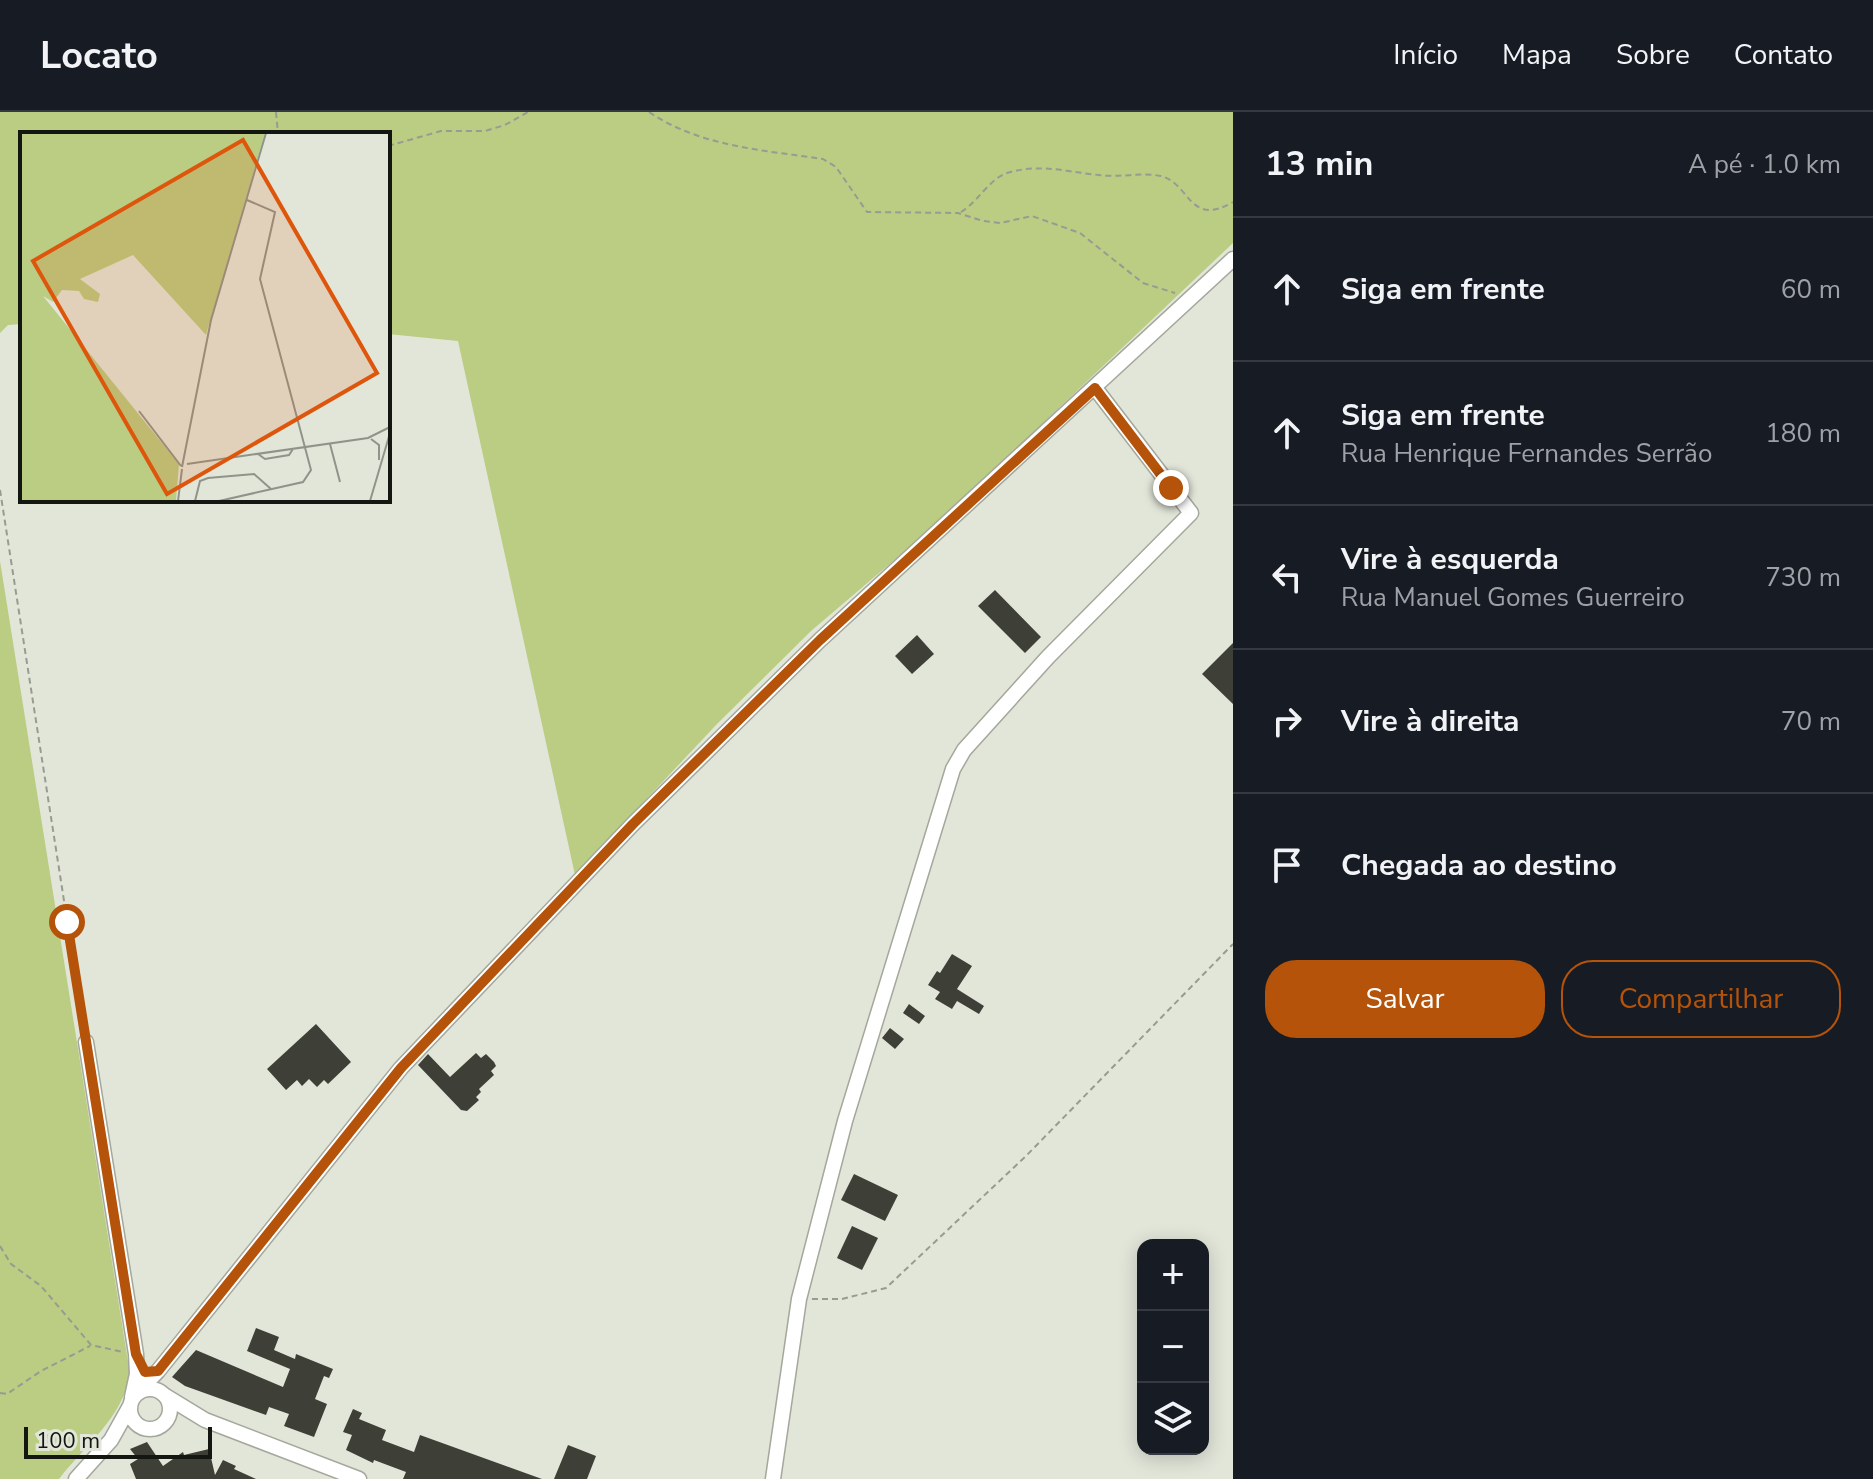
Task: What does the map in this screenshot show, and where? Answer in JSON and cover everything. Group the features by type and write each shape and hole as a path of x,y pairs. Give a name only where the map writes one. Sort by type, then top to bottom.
{"street":[{"path":"76,1479 111,1440 132,1400 155,1382 401,1068 732,724 1233,259"},
{"path":"773,1479 799,1299 845,1121 953,769 964,750 1048,657 1191,513 1095,388"},
{"path":"89,1045 136,1354 132,1419 137,1424 155,1427"},
{"path":"136,1354 170,1411 155,1427"},
{"path":"155,1382 205,1420 359,1479"},
{"path":"111,1440 155,1427 205,1420"}],"path":[{"path":"276,112 278,132"},
{"path":"390,145 441,131 485,131 505,125 528,112"},
{"path":"649,112 693,135 725,145 823,159 836,167 867,212 958,213 1000,223 1032,216 1057,223 1080,233 1143,283 1191,300"},
{"path":"958,213 973,205 1003,174 1025,169 1063,168 1100,176 1163,176 1193,205 1207,209 1222,208 1233,202"},
{"path":"0,490 89,1045"},
{"path":"799,1299 842,1299 886,1288 1026,1156 1233,944"},
{"path":"0,1246 11,1264 41,1286 91,1345 136,1354"},
{"path":"0,1393 7,1394 41,1371 91,1345"}],"green space":[{"path":"0,112 1233,112 1233,243 933,527 811,631 717,724 575,875 458,341 390,334 390,132 20,132 20,324 8,325 0,333"},
{"path":"0,561 130,1374 126,1390 111,1418 59,1479 0,1479"}],"building":[{"path":"995,590 1041,637 1025,653 978,606"},
{"path":"917,635 934,654 912,674 895,656"},
{"path":"1233,643 1233,704 1202,674"},
{"path":"952,954 972,966 957,989 984,1006 979,1014 957,1001 952,1009 935,999 940,992 928,985"},
{"path":"909,1004 925,1016 919,1024 903,1013"},
{"path":"316,1024 351,1062 328,1084 324,1080 317,1087 309,1079 302,1086 297,1080 286,1090 267,1069"},
{"path":"890,1028 904,1039 895,1049 882,1038"},
{"path":"476,1053 481,1058 486,1054 496,1066 491,1071 494,1075 479,1089 481,1092 476,1097 479,1100 467,1111 461,1110 418,1065 428,1054 450,1077"},
{"path":"854,1174 898,1195 885,1221 841,1200"},
{"path":"852,1226 878,1238 862,1270 837,1258"},
{"path":"256,1328 279,1337 274,1350 295,1359 296,1354 333,1369 329,1378 324,1376 315,1399 327,1404 314,1437 284,1426 289,1414 269,1407 266,1415 185,1386 172,1377 196,1350 283,1387 290,1369 247,1351"},
{"path":"353,1409 362,1413 359,1419 386,1430 382,1440 414,1452 420,1435 542,1479 403,1479 406,1472 374,1460 373,1463 346,1450 352,1435 343,1432"},
{"path":"147,1442 163,1466 183,1452 184,1455 209,1449 215,1475 223,1460 256,1479 136,1479 130,1464 138,1459 130,1449"},
{"path":"568,1445 596,1456 587,1479 554,1479"}],"route":[{"path":"67,922 136,1354 145,1372 152,1373 158,1371 401,1068 633,824 820,640 1095,388 1171,488"}]}
